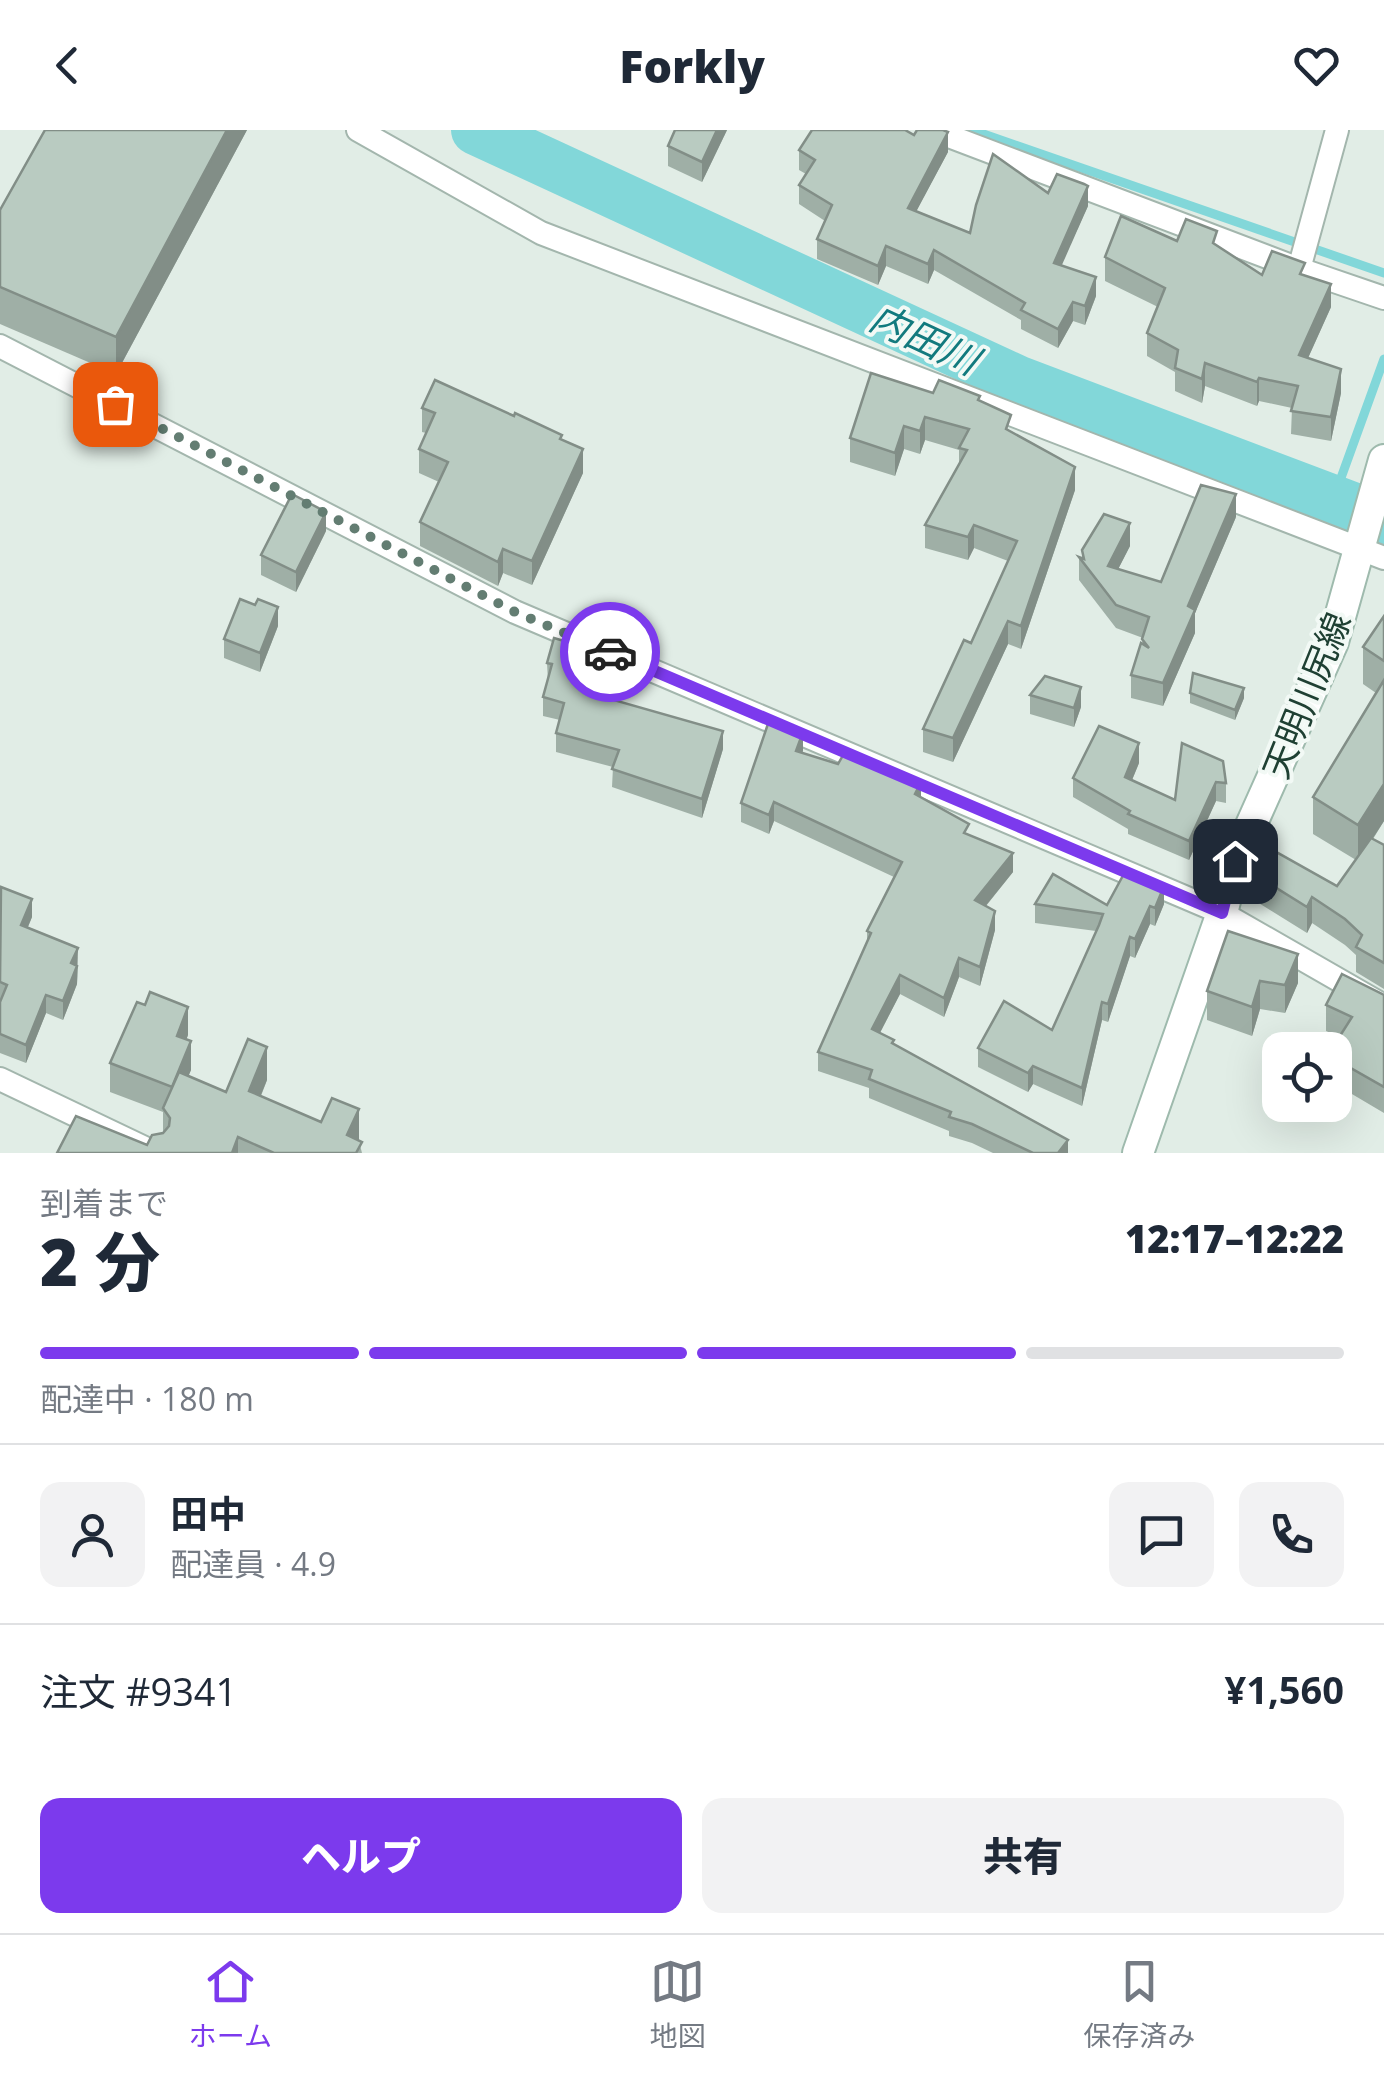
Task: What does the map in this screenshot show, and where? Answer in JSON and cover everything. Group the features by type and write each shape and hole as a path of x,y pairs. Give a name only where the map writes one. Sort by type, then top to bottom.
{"main road":[{"name":"天明川尻線","path":"1138,1153 1222,913 1235,861 1333,642 1368,547 1384,460"}],"street":[{"path":"358,130 541,233 1368,547"},
{"path":"933,130 1299,270 1384,298"},
{"path":"1299,270 1337,130"},
{"path":"0,346 515,612 1222,913 1384,1006"},
{"path":"0,1079 156,1153"}],"building":[{"path":"45,130 227,130 116,337 0,287 0,210"},
{"path":"675,130 717,130 702,162 668,146"},
{"path":"812,130 905,130 914,135 917,130 948,132 908,208 970,233 993,154 1048,193 1057,174 1088,186 1054,263 1096,277 1085,306 1073,302 1058,329 1021,310 1025,303 934,250 928,264 886,246 878,266 817,239 832,205 799,185 815,160 799,150"},
{"path":"1121,216 1177,241 1186,219 1217,231 1213,243 1262,275 1272,251 1305,263 1300,274 1331,284 1299,355 1341,369 1331,417 1291,411 1298,386 1259,378 1257,382 1205,363 1202,379 1175,368 1178,350 1147,333 1165,288 1105,257"},
{"path":"871,373 933,393 939,380 980,396 978,400 1011,415 1006,429 1075,467 1021,626 1008,621 953,738 923,729 964,640 971,643 1017,541 974,525 968,537 925,525 967,450 959,448 969,429 925,417 920,431 904,426 895,453 850,438"},
{"path":"435,380 514,416 515,413 583,449 532,561 503,549 498,562 420,522 448,462 419,449 435,413 422,408"},
{"path":"1201,485 1236,494 1188,606 1195,610 1163,683 1131,675 1141,643 1149,648 1142,639 1149,617 1116,605 1079,557 1084,559 1082,550 1104,514 1130,523 1108,566 1161,582"},
{"path":"292,494 326,512 296,572 261,555"},
{"path":"240,599 255,605 258,599 278,607 260,653 224,639"},
{"path":"1384,616 1384,661 1363,647"},
{"path":"554,638 584,647 576,672 615,683 610,699 723,731 702,799 612,769 619,750 556,733 564,703 543,697"},
{"path":"1193,673 1244,688 1235,710 1190,693"},
{"path":"1045,676 1081,687 1074,708 1030,695"},
{"path":"1384,680 1384,784 1358,825 1313,797"},
{"path":"770,718 803,732 796,751 838,764 846,750 921,782 915,794 969,824 964,833 1013,853 975,900 995,911 980,967 959,958 944,998 900,975 872,1029 1068,1140 1058,1153 1033,1153 949,1117 951,1112 869,1079 872,1070 818,1052 871,933 867,931 902,862 774,802 769,815 741,803"},
{"path":"1099,726 1139,743 1125,777 1175,800 1182,743 1223,761 1226,783 1216,782 1189,841 1128,814 1130,811 1073,778"},
{"path":"1371,838 1384,845 1384,963 1356,947 1362,935 1345,919 1312,897 1307,907 1249,871 1262,844 1337,886"},
{"path":"1126,870 1164,886 1135,939 1130,937 1108,1004 1102,1002 1082,1088 1033,1066 1028,1073 978,1048 1004,1001 1052,1030 1099,925 1103,914 1035,904 1053,874 1107,905"},
{"path":"1,887 32,899 21,925 78,948 71,963 77,966 63,1001 46,995 26,1045 0,1034 0,1002 7,985 0,982"},
{"path":"1228,931 1298,954 1285,985 1260,981 1252,1007 1207,991"},
{"path":"1342,974 1384,995 1384,1087 1352,1069 1352,1032 1342,1032 1352,1017 1326,1005"},
{"path":"150,992 188,1007 177,1036 191,1041 172,1087 110,1063 137,1002 145,1005"},
{"path":"248,1039 267,1047 249,1091 321,1122 332,1098 359,1109 347,1135 362,1142 356,1153 274,1153 238,1137 232,1153 57,1153 76,1116 147,1145 152,1135 163,1133 169,1126 170,1118 163,1108 179,1072 226,1092"}],"waterway":[{"name":"内田川","path":"476,130 1019,381 1384,519"},
{"path":"972,130 1384,273"},
{"path":"1333,500 1384,359"}],"way so far":[{"path":"115,404 515,612 610,652"}],"route":[{"path":"610,652 1222,913 1235,861"}]}
